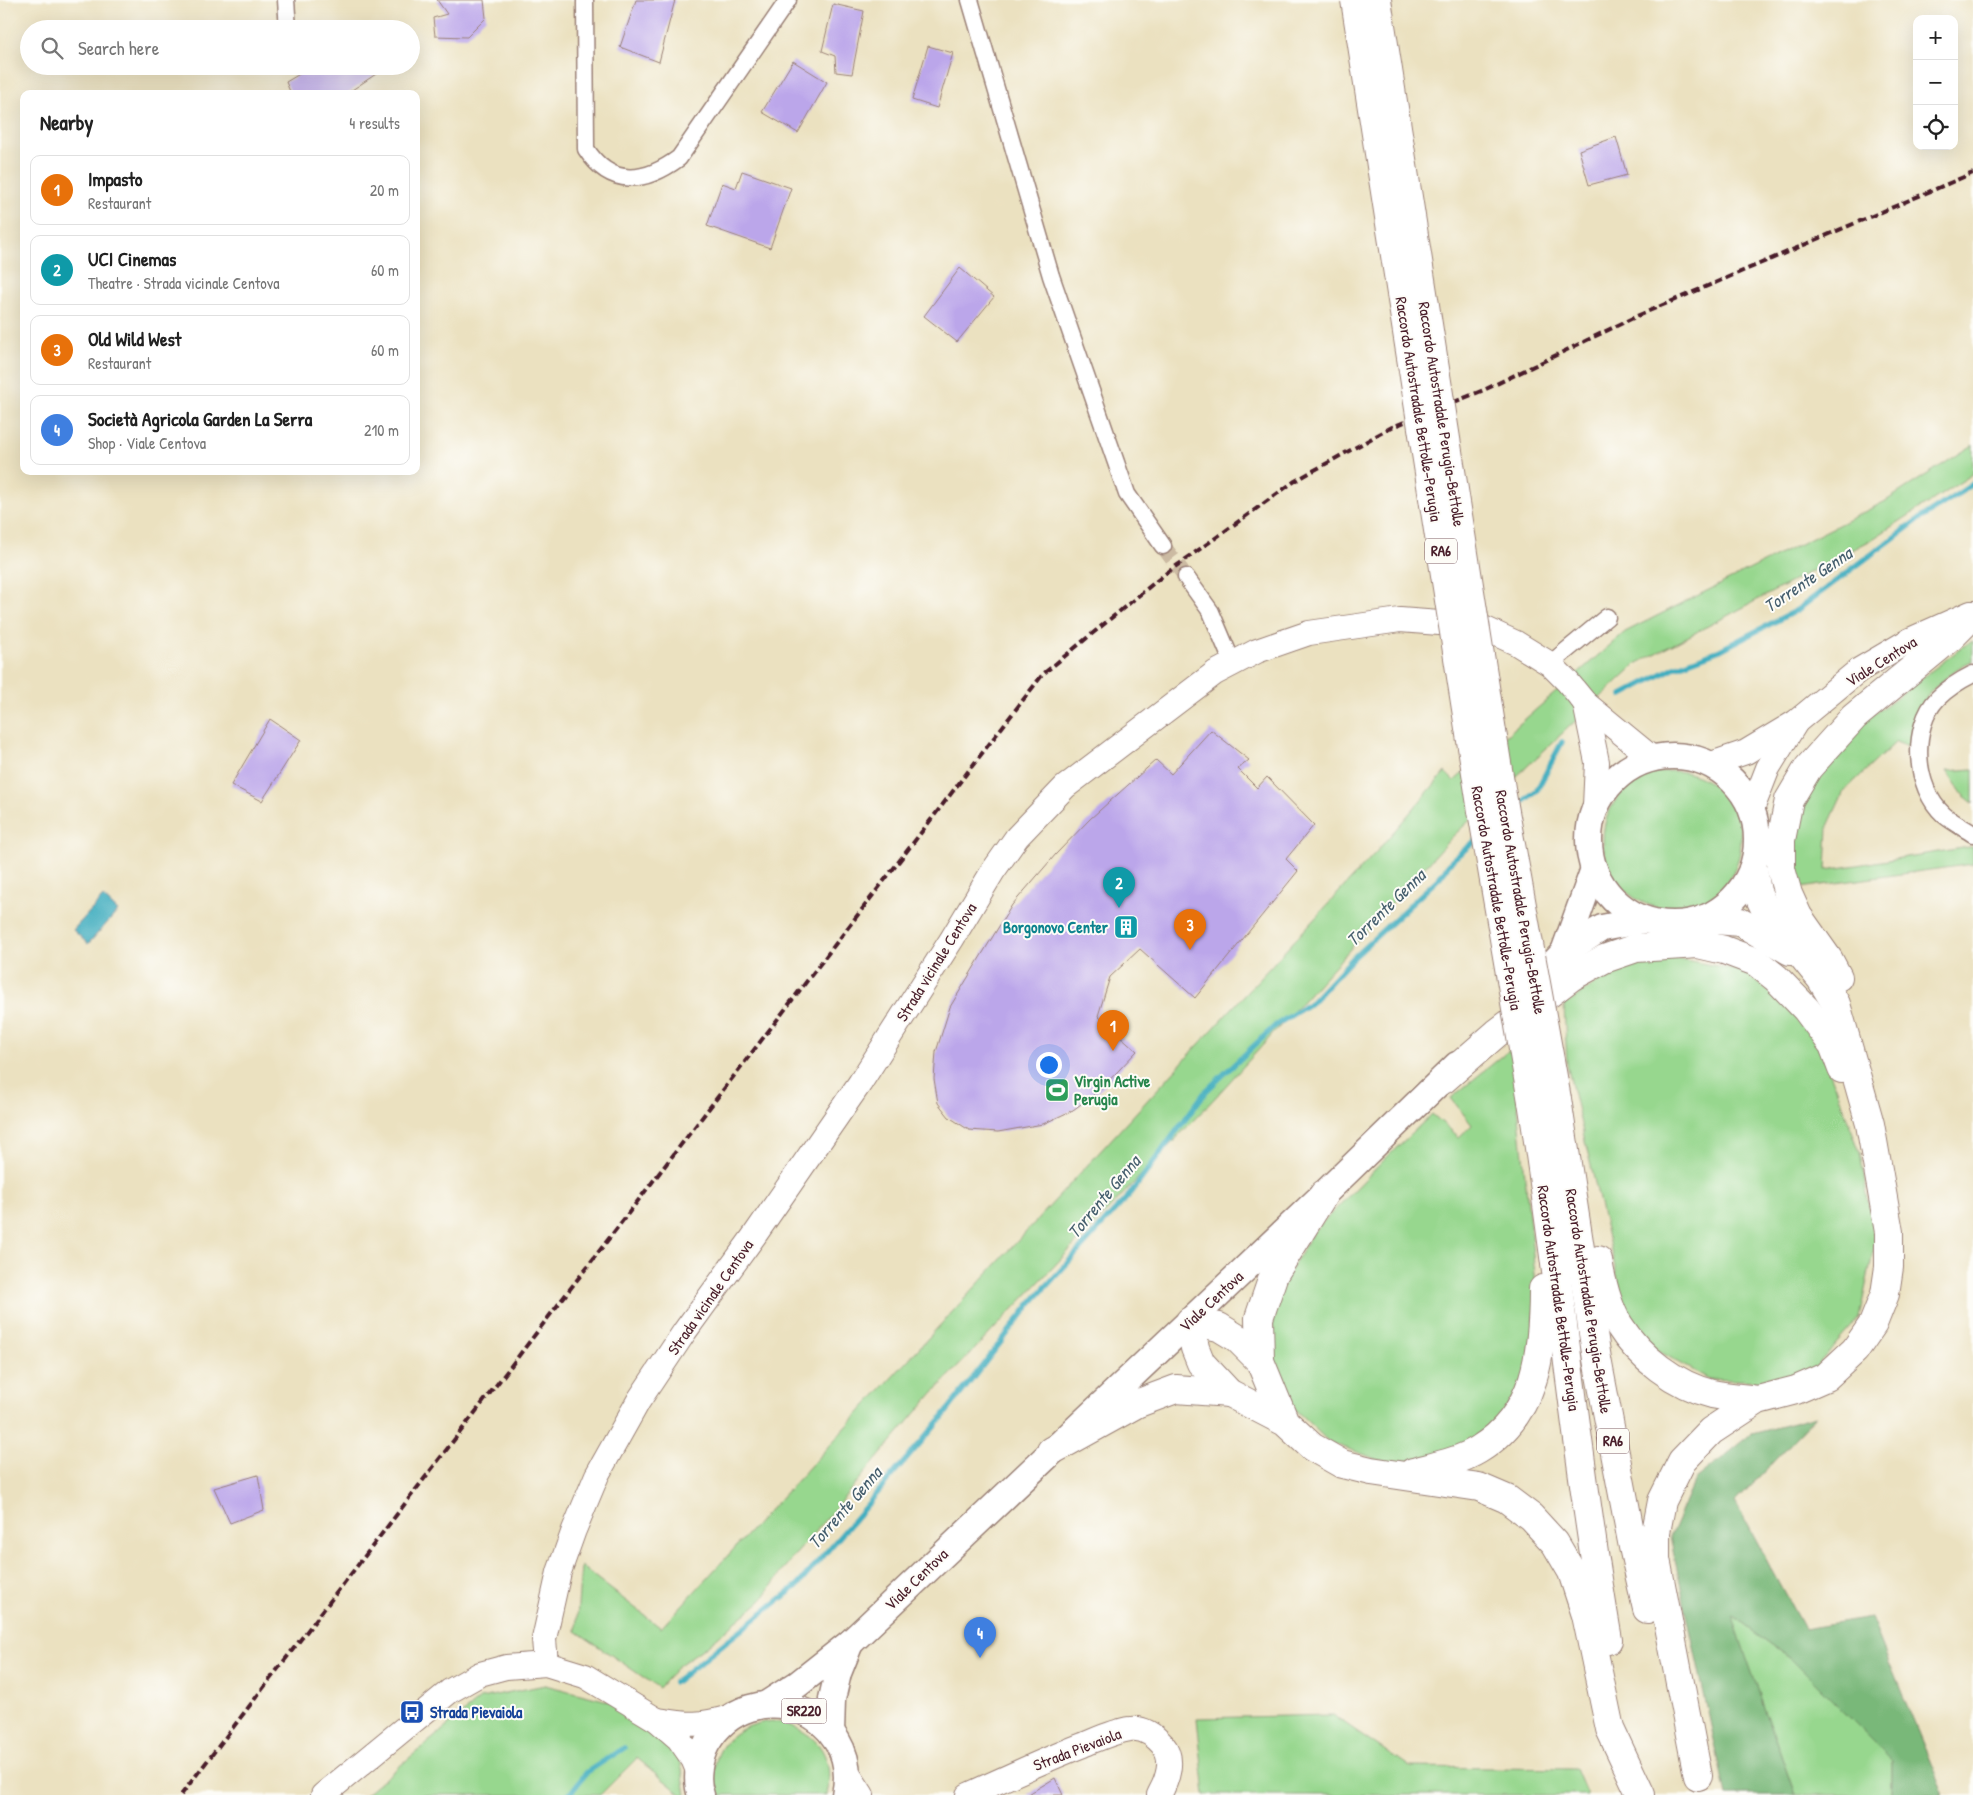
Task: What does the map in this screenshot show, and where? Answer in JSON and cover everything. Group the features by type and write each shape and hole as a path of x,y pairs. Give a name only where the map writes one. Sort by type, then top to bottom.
{"highway":[{"name":"Raccordo Autostradale Bettolle-Perugia","path":"1355,0 1482,811 1542,1107 1596,1569 1617,1691 1641,1795"},
{"name":"Raccordo Autostradale Perugia-Bettolle","path":"1377,0 1502,795 1542,1107 1597,1359 1633,1547 1660,1665 1702,1786"},
{"path":"1542,1107 1578,1149 1602,1282 1618,1324 1638,1350 1659,1368 1687,1385 1713,1394 1758,1400 1796,1390 1826,1377 1855,1350 1872,1324 1885,1294 1889,1267 1889,1232 1870,1124 1857,1023 1832,966 1798,916 1788,894 1781,868 1781,840 1789,800 1808,768 1854,717 1950,638 1973,614"},
{"path":"1753,869 1757,892 1766,911 1821,979 1836,1004 1870,1124"},
{"path":"1704,919 1740,922 1778,942 1808,963"},
{"path":"1443,1080 1498,1033 1571,977 1604,959 1636,948 1698,944 1724,950 1756,962 1776,978 1806,1009 1833,1045 1849,1088 1870,1124"},
{"path":"1402,1474 1446,1464 1477,1450 1502,1431 1522,1404 1535,1378 1543,1328 1543,1288 1532,1170 1542,1107"},
{"path":"1285,1422 1260,1361 1259,1318 1274,1274 1324,1194"},
{"path":"1260,1361 1237,1338 1219,1327 1190,1321 1195,1348 1201,1364 1229,1393 1285,1422 1312,1447 1342,1464 1370,1471 1402,1474 1479,1487 1507,1499 1531,1517 1555,1543 1572,1572 1586,1616 1610,1728 1641,1795"},
{"path":"1051,1451 1136,1404 1176,1389 1229,1393"},
{"name":"RA6","path":"1702,1786 1656,1559 1656,1532 1662,1500 1682,1461 1711,1431 1758,1400"}],"main road":[{"path":"1672,755 1692,757 1711,764 1728,776 1742,791 1752,809 1757,829 1757,850 1753,869 1742,890 1724,908 1704,919 1677,924 1664,924 1644,920 1623,908 1605,890 1594,869 1589,848 1589,827 1595,806 1609,784 1628,768 1652,758 1672,755"},
{"path":"1564,952 1594,869"},
{"path":"1564,952 1602,928 1644,920"},
{"name":"Viale Centova","path":"767,1704 798,1684 850,1643 1443,1080 1564,952"},
{"name":"Viale Centova","path":"831,1732 832,1699 838,1673 850,1643"},
{"name":"SR220","path":"699,1783 703,1750 714,1732 730,1717 748,1708 767,1704 789,1705 809,1713 831,1732 840,1748 846,1783"}],"street":[{"path":"286,0 287,20"},
{"path":"584,0 586,149 595,164 609,174 629,177 643,176 664,169 679,158 788,0"},
{"path":"970,0 1051,276 1127,494 1163,546"},
{"path":"1186,577 1211,612 1233,664"},
{"name":"Viale Centova","path":"1796,722 1860,670 1910,640 1973,614"},
{"path":"1550,664 1607,617"},
{"name":"Strada vicinale Centova","path":"546,1664 544,1638 560,1572 574,1530 597,1475 644,1393 685,1331 754,1236 860,1082 952,939 993,871 1017,837 1065,787 1216,673 1257,651 1309,632 1400,620 1479,626 1516,643 1550,664 1585,703 1652,758"},
{"path":"1973,674 1961,680 1937,699 1923,722 1918,756 1921,777 1932,800 1943,814 1973,834"},
{"path":"1585,703 1597,762 1595,806"},
{"path":"1711,764 1746,752 1796,722"},
{"path":"1752,809 1768,768 1796,722"},
{"name":"SR220","path":"323,1795 450,1691 480,1674 506,1668 546,1664 585,1676 657,1720 679,1739 694,1759 699,1783"},
{"name":"SR220","path":"657,1720 690,1725 707,1724 730,1717"},
{"name":"Strada Pievaiola","path":"968,1795 1050,1758 1111,1734 1132,1729 1154,1735 1166,1748 1169,1762 1167,1781 1159,1795"},
{"name":"SR220","path":"846,1783 862,1795"}],"green space":[{"path":"1973,445 1973,474 1871,540 1636,664 1451,838 1212,1101 932,1394 785,1567 761,1601 708,1645 678,1666 659,1688 576,1631 581,1566 661,1628 1377,851 1445,772 1454,781 1625,632 1884,502"},
{"path":"1973,641 1973,661 1962,666 1938,684 1920,708 1916,717 1911,748 1896,742 1844,791 1828,826 1826,870 1969,847 1973,847 1973,864 1800,888 1794,846 1800,815 1816,780 1860,725"},
{"path":"1973,769 1973,803 1963,795 1947,771"},
{"path":"1672,771 1698,776 1721,791 1736,814 1741,840 1736,866 1721,889 1698,904 1672,909 1646,904 1623,889 1608,866 1603,840 1608,814 1623,791 1646,776"},
{"path":"1670,957 1743,971 1803,1018 1827,1065 1860,1152 1875,1243 1859,1318 1813,1370 1762,1381 1709,1379 1651,1347 1624,1305 1567,1065 1564,1005 1620,967"},
{"path":"1512,1048 1537,1294 1527,1375 1497,1421 1450,1456 1388,1463 1329,1442 1284,1399 1272,1347 1274,1298 1313,1232 1432,1114 1459,1137 1472,1125 1451,1098"},
{"path":"1816,1417 1735,1502 1804,1629 1871,1618 1944,1795 1892,1795 1892,1760 1790,1658 1732,1616 1795,1795 1726,1795 1670,1537 1695,1480 1752,1434"},
{"path":"1731,1615 1790,1658 1892,1760 1892,1795 1795,1795"},
{"path":"545,1685 608,1701 663,1733 681,1763 686,1795 682,1795 637,1758 600,1795 365,1795 481,1698"},
{"path":"1333,1715 1409,1767 1576,1769 1587,1795 1205,1795 1197,1718"},
{"path":"772,1721 799,1729 818,1744 828,1766 827,1795 715,1795 715,1766 725,1743 744,1728"}],"water":[{"path":"103,897 118,911 88,944 73,930"}],"building":[{"path":"437,0 484,0 486,18 467,37 435,36 433,18 447,14"},
{"path":"636,0 675,0 659,62 620,47"},
{"path":"833,4 864,11 852,74 836,72 835,56 822,51"},
{"path":"928,46 953,53 937,108 912,100"},
{"path":"793,61 827,82 798,133 762,112"},
{"path":"298,75 374,75 352,90 289,90 286,82"},
{"path":"1616,137 1627,175 1589,185 1579,150"},
{"path":"742,171 791,188 770,248 707,226 722,183 736,188"},
{"path":"960,268 994,297 957,342 924,316"},
{"path":"270,719 301,740 262,801 231,785"},
{"name":"Borgonovo Center","path":"1211,730 1249,760 1238,769 1257,788 1267,777 1314,825 1286,859 1298,871 1195,998 1140,949 1110,977 1098,1016 1137,1051 1100,1090 1073,1110 1043,1124 998,1132 969,1130 949,1117 938,1103 934,1079 936,1052 950,1007 1012,905 1056,854 1090,819 1156,760 1171,774"},
{"path":"258,1475 264,1510 230,1523 214,1488"},
{"path":"1055,1778 1063,1795 1027,1795"}],"waterway":[{"name":"Torrente Genna","path":"1622,695 1675,667 1720,650 1797,610 1915,522 1973,484"},
{"name":"Torrente Genna","path":"1513,810 1537,790 1562,742"},
{"name":"Torrente Genna","path":"675,1682 798,1585 941,1419 1032,1302 1131,1193 1206,1091 1276,1025 1312,1002 1353,958 1439,878 1453,859 1479,838"},
{"name":"Torrente Genna","path":"569,1795 587,1772 624,1748"}],"tunnel":[{"path":"1163,546 1186,577"}],"railway":[{"path":"181,1795 1043,674 1165,574 1295,481 1392,427 1484,390 1637,316 1973,173"}],"place":[{"name":"UCI Cinemas","path":"1119,908"},
{"name":"Borgonovo Center","path":"1126,927"},
{"name":"Old Wild West","path":"1190,950"},
{"name":"Impasto","path":"1113,1051"},
{"name":"Virgin Active Perugia","path":"1057,1090"},
{"name":"Società Agricola Garden La Serra","path":"980,1658"},
{"name":"Strada Pievaiola","path":"412,1712"}]}
